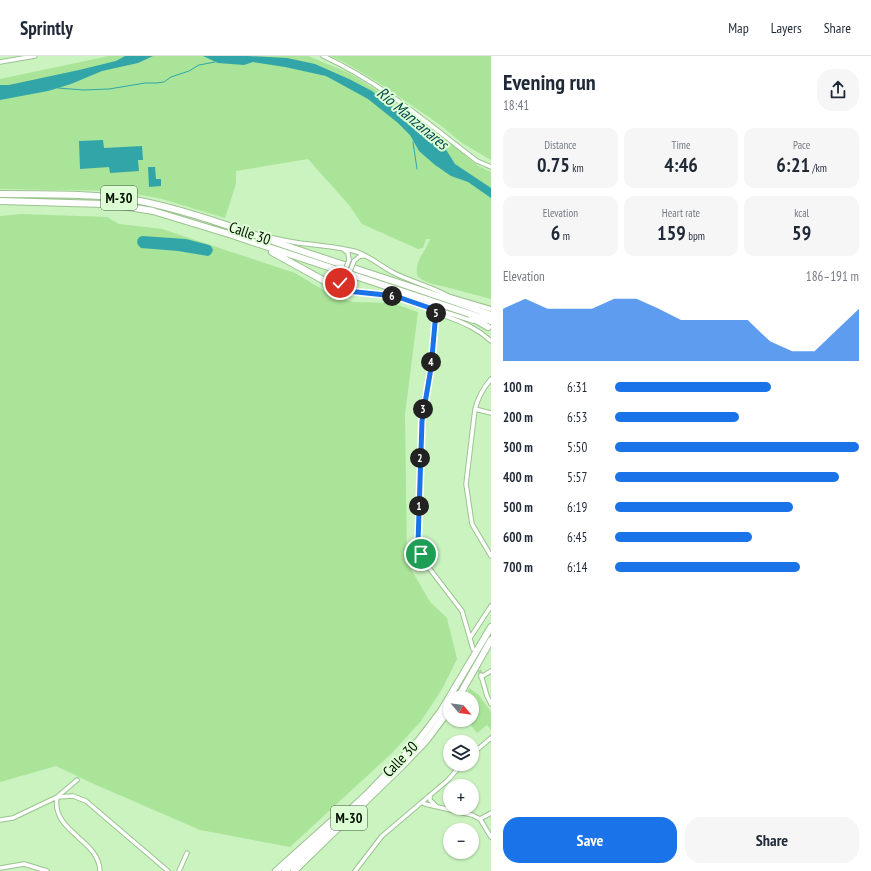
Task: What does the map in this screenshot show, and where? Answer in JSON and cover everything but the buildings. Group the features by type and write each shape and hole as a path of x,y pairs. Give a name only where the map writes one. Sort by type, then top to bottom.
{"highway":[{"name":"Calle 30","path":"0,194 102,196 155,204 194,215 438,295 491,315"},
{"name":"Calle 30","path":"0,201 96,204 129,207 174,217 464,313 490,326"},
{"path":"256,235 269,237"},
{"path":"232,236 243,242 273,253 330,284"},
{"path":"438,295 450,297"},
{"path":"474,651 491,622"},
{"name":"Calle 30","path":"284,871 385,775 430,726 457,687 474,651 491,627"},
{"path":"462,691 491,640"},
{"name":"Calle 30","path":"294,871 403,765 426,741 443,718"},
{"path":"276,871 334,818 385,775"}],"street":[{"path":"0,62 34,56"},
{"path":"323,56 346,66 388,92 477,160 491,167"},
{"path":"269,237 290,242 356,251 394,272 442,292 450,297 491,309"},
{"path":"330,284 337,284 341,282 349,260 348,253 342,248"},
{"path":"359,293 350,288 347,284 347,279 354,261 360,256 369,257"},
{"path":"330,284 347,291 395,296 490,326"},
{"path":"430,308 438,313 469,325 491,341"},
{"path":"438,313 422,421 419,549 426,564 462,611 474,651"},
{"path":"448,317 469,320"},
{"path":"491,379 485,386 475,409 466,484 472,524 491,556"},
{"path":"475,409 491,413"},
{"path":"470,638 491,606"},
{"path":"469,632 475,630"},
{"path":"491,670 481,676 491,704"},
{"path":"479,748 491,738"},
{"path":"355,871 382,836 448,780 456,771"},
{"path":"0,820 13,818 57,797 77,780"},
{"path":"430,795 432,804 437,807"},
{"path":"57,797 73,796 86,800 168,871"},
{"path":"57,797 56,802 58,814 63,824 95,852 100,863 100,871"},
{"path":"422,802 472,815 480,819 491,837"},
{"path":"480,819 491,814"},
{"path":"179,871 187,853"},
{"path":"0,868 24,864 47,871"}],"green space":[{"path":"109,56 308,56 349,73 386,96 428,125 478,166 491,172 491,299 431,283 420,278 417,274 419,260 430,239 426,239 423,248 418,249 362,224 349,205 308,159 236,171 236,184 225,218 162,199 122,191 0,189 0,79"},
{"path":"330,56 491,56 491,160 462,143 439,124 376,81 344,62"},
{"path":"22,214 107,217 119,224 162,229 295,273 333,296 354,302 392,303 418,312 405,414 407,562 430,602 447,618 457,659 442,689 421,721 392,753 290,847 200,830 56,766 0,782 0,216"},
{"path":"479,695 491,712 491,730 487,725 477,733 472,727 479,727"}],"water":[{"path":"125,56 153,56 138,63 102,71 71,84 48,91 0,100 0,85 9,85 79,70 116,61"},
{"path":"203,56 287,58 315,64 349,79 372,91 423,131 439,141 455,164 491,188 491,198 468,182 451,176 435,165 419,151 410,135 398,123 368,99 326,76 253,62 244,65 218,63"},
{"path":"103,140 104,148 142,146 143,160 138,160 139,171 110,173 109,167 80,169 79,141"},
{"path":"148,167 155,167 156,179 161,179 161,186 149,187"},
{"path":"142,236 186,239 209,245 213,251 208,256 178,251 141,248 137,243 137,240"}],"waterway":[{"path":"58,88 83,90 109,89 145,83 164,82 171,77 189,71 199,65 215,62"},
{"path":"413,142 417,169"}],"tunnel":[{"path":"475,654 481,675"}],"route":[{"path":"340,283 330,284 347,291 395,296 430,308 436,312 431,368 422,421 418,543 421,554"}],"water label":[{"name":"Río Manzanares","path":"413,118"}]}
